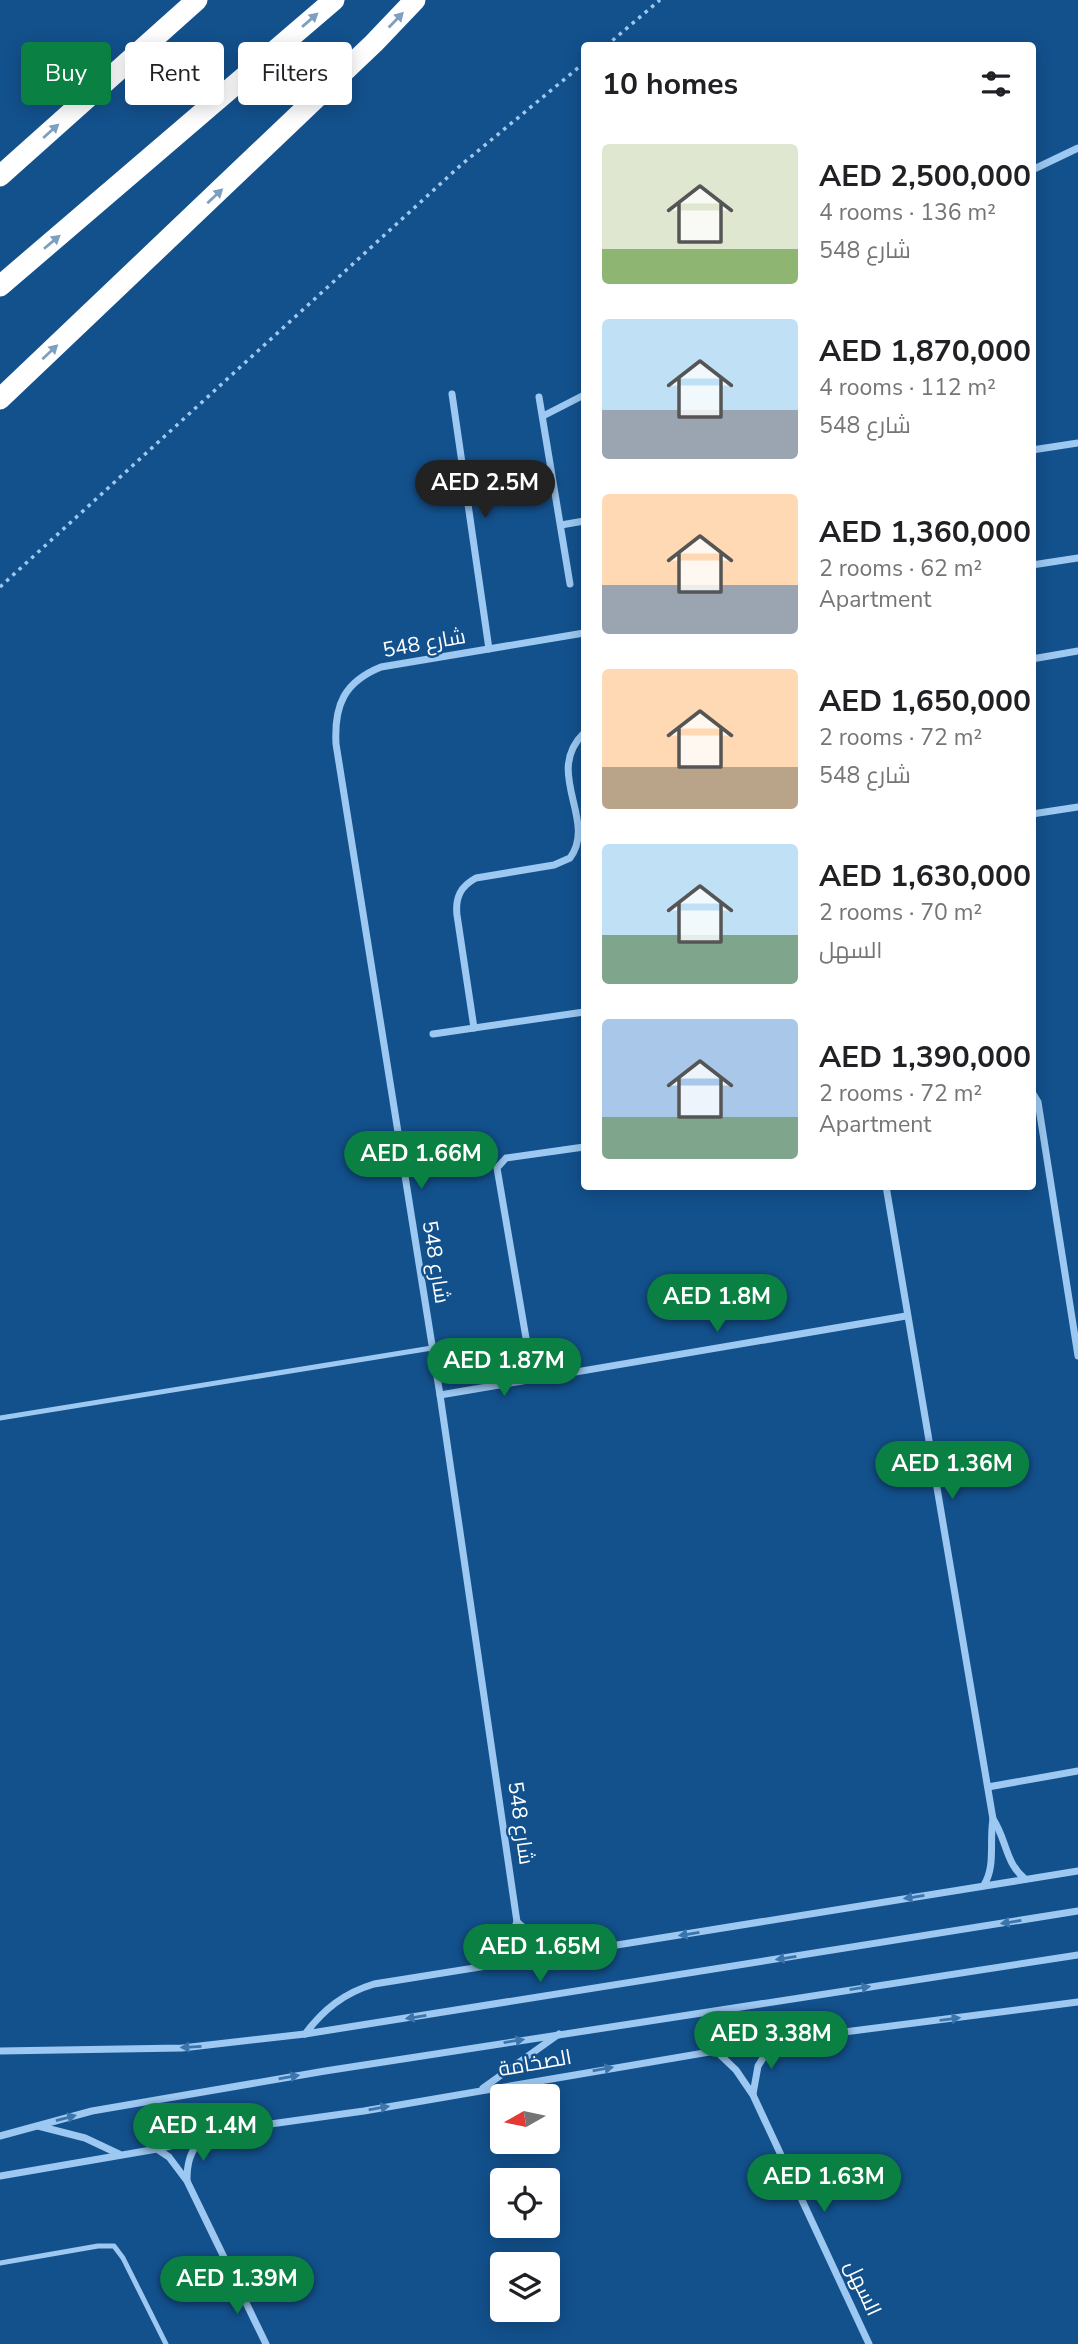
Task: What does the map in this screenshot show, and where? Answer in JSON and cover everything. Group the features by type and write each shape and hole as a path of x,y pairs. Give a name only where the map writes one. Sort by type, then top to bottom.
{"highway":[{"path":"0,176 197,0"},
{"path":"0,286 334,0"},
{"path":"0,399 354,62 415,0"}],"street":[{"path":"1036,168 1078,148"},
{"path":"452,394 489,649"},
{"path":"542,416 581,396"},
{"path":"539,397 570,584"},
{"path":"1036,449 1078,443"},
{"path":"561,525 581,522"},
{"path":"1036,564 1078,558"},
{"name":"شارع 548","path":"517,1922 440,1395 335,744 335,724 339,705 344,697 363,674 382,667 581,634"},
{"path":"1036,658 1078,651"},
{"path":"474,1028 457,915 459,892 466,883 476,878 554,865 570,858 578,842 567,764 576,741 581,736"},
{"path":"1036,813 1078,807"},
{"path":"433,1034 581,1012"},
{"path":"1036,1099 1078,1356"},
{"path":"533,1379 497,1168 506,1158 581,1147"},
{"path":"887,1190 993,1819 990,1837 992,1863 985,1885"},
{"path":"440,1395 906,1317"},
{"path":"436,1373 529,1359"},
{"path":"988,1787 1078,1771"},
{"path":"993,1819 1002,1835 1013,1868 1026,1879"},
{"path":"305,2034 332,2004 362,1987 1078,1871"},
{"path":"0,2051 206,2046 305,2034 1078,1911"},
{"path":"490,1965 507,1945 517,1922 539,1941 565,1954"},
{"path":"0,2136 92,2111 561,2033 1078,1955"},
{"name":"الصخامة","path":"0,2176 157,2149 256,2126 715,2050 1078,2003"},
{"path":"480,2090 561,2033"},
{"path":"753,2095 758,2066 774,2041"},
{"name":"السهل","path":"715,2050 736,2070 753,2095 869,2344"},
{"path":"35,2126 85,2138 119,2154"},
{"path":"187,2181 191,2151 200,2139"},
{"path":"157,2149 169,2158 187,2181 266,2344"}],"lane":[{"path":"0,1418 432,1348"},
{"path":"0,2263 98,2246 114,2246 123,2258 166,2344"}],"path":[{"path":"611,42 660,0"},
{"path":"0,587 451,175 581,66"}]}
